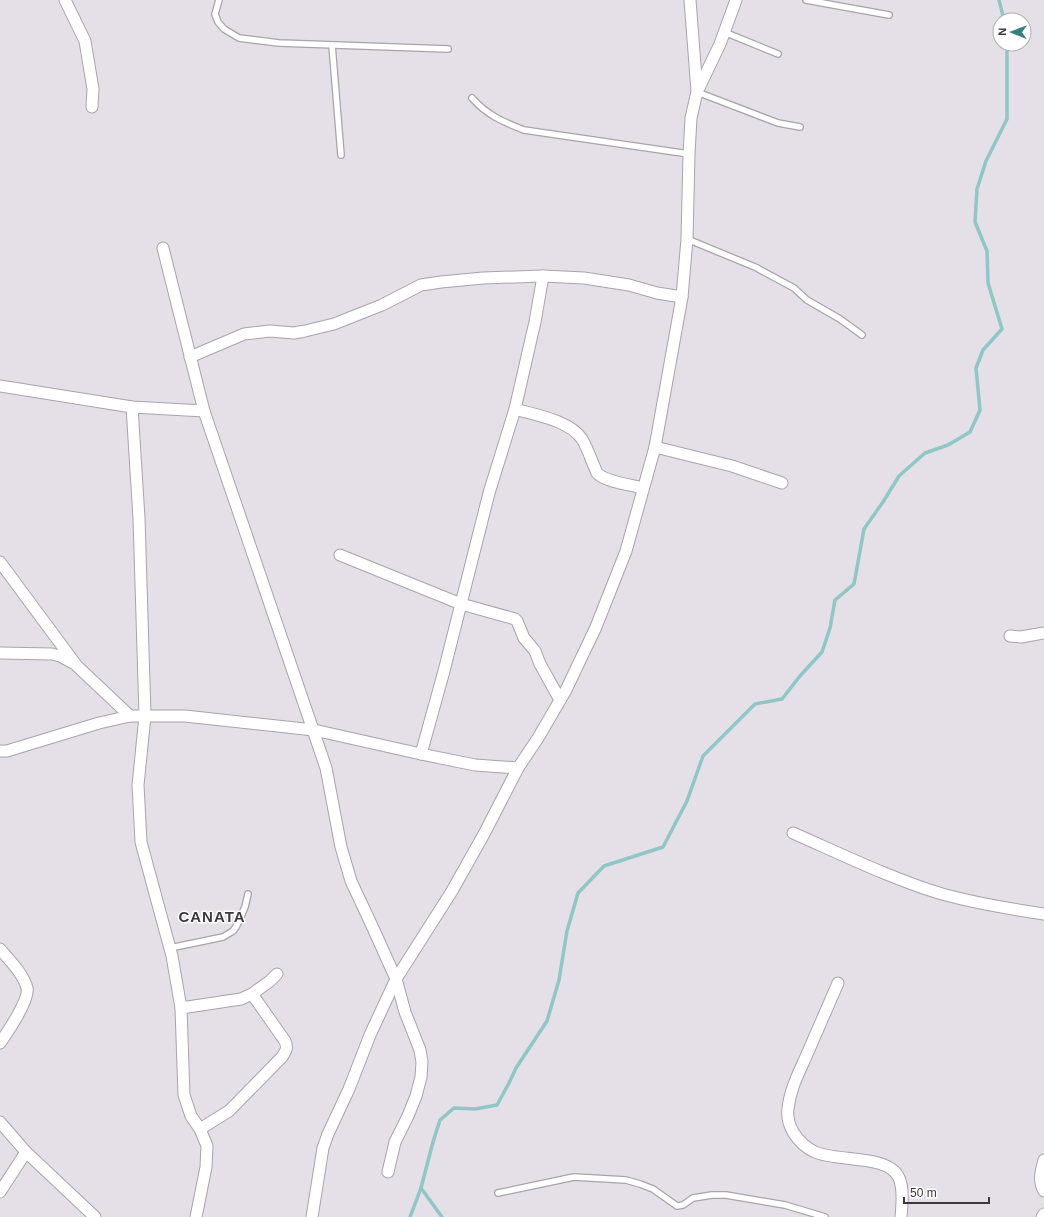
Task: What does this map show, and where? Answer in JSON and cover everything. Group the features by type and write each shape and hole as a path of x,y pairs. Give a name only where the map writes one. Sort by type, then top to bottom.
{"street":[{"path":"65,0 85,41 93,89 92,107"},
{"path":"690,0 697,92"},
{"path":"312,1217 323,1148 370,1036 396,979 452,891 484,834 518,768 538,738 566,690 596,627 626,551 655,447 682,297 687,239 691,118 697,92 724,32 736,0"},
{"path":"164,248 204,411 326,768 341,847 351,881 396,979 405,1012 420,1050 422,1062 421,1077 416,1096 395,1142 388,1172"},
{"path":"190,358 244,334 270,331 294,333 334,324 382,305 421,285 441,282 483,278 543,276 584,278 642,288 657,293 682,297"},
{"path":"421,754 489,493 515,409 535,322 543,276"},
{"path":"0,386 132,407 204,411"},
{"path":"132,407 139,518 145,716 138,784 141,842 170,948 180,1008 184,1095 191,1116 200,1129 207,1146 206,1166 196,1217"},
{"path":"515,409 558,422 572,428 581,439 600,476 643,488"},
{"path":"655,447 732,466 782,483"},
{"path":"340,555 461,604 515,619 524,638 535,651 540,664 560,700"},
{"path":"0,562 77,666 130,716"},
{"path":"1010,636 1021,637 1044,633"},
{"path":"0,653 52,654 60,656 77,666"},
{"path":"0,750 7,751 99,723 130,716 185,716 314,730 475,765 518,768"},
{"path":"792,833 892,876 942,894 1012,909 1044,914"},
{"path":"0,949 22,977 27,989 26,997 0,1043"},
{"path":"180,1008 241,999 252,994 277,974"},
{"path":"838,983 791,1089 788,1110 790,1126 797,1140 814,1152 825,1156 875,1162 892,1169 899,1178 902,1204 901,1217"},
{"path":"200,1129 229,1110 282,1057 287,1049 285,1041 252,994"},
{"path":"0,1122 26,1152 95,1217"},
{"path":"0,1192 26,1152"},
{"path":"1044,1160 1040,1177 1044,1191"}],"lane":[{"path":"219,0 215,14 218,22 224,29 239,38 279,43 448,49"},
{"path":"806,0 889,15"},
{"path":"724,32 778,54"},
{"path":"332,45 341,155"},
{"path":"697,92 778,123 800,127"},
{"path":"472,98 481,108 504,123 524,130 689,154"},
{"path":"687,239 755,267 794,288 808,300 840,319 862,335"},
{"path":"170,948 223,937 233,931 245,906 248,894"},
{"path":"498,1193 574,1177 620,1180 640,1184 653,1189 677,1206 683,1205 693,1198 712,1195 726,1195 785,1206 825,1217"}],"waterway":[{"path":"999,0 1002,12"},
{"path":"410,1217 421,1188 440,1120 454,1108 475,1109 497,1105 516,1068 547,1021 559,980 567,931 578,893 604,866 663,847 687,801 703,756 755,704 782,699 822,652 830,628 835,600 854,584 864,529 899,476 925,453 948,445 970,432 980,410 976,368 983,350 1002,329 988,283 987,251 975,222 977,189 986,161 1007,119 1007,52"},
{"path":"421,1188 442,1217"}],"district":[{"name":"CANATA","path":"212,916"}]}
